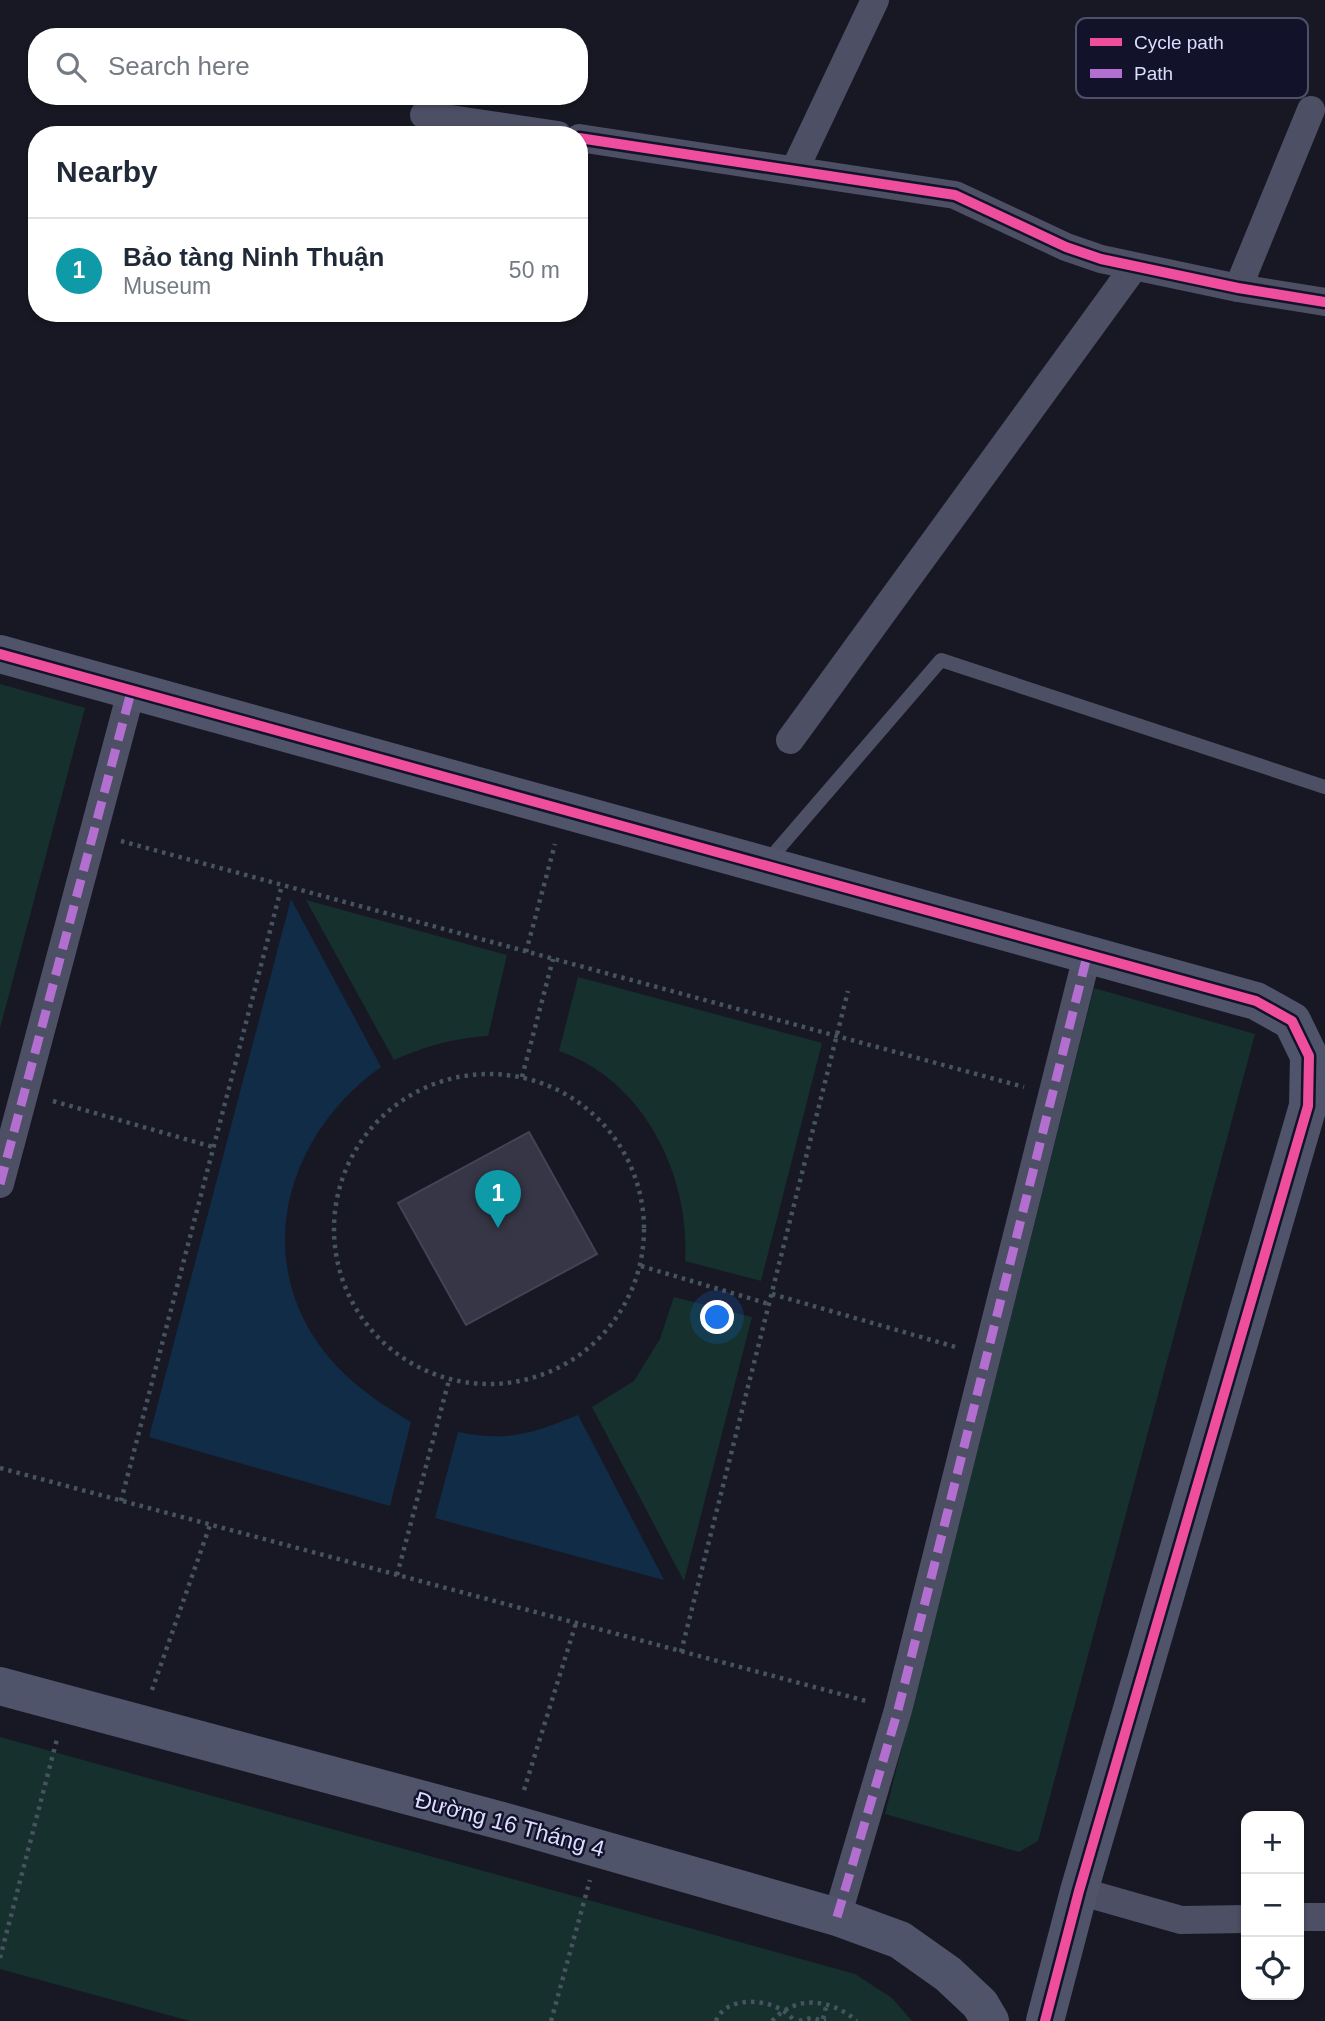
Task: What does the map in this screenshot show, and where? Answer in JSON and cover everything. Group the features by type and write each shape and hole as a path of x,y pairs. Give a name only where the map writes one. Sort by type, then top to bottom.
{"street":[{"path":"795,169 875,0"},
{"path":"1238,288 1311,110"},
{"path":"424,115 498,126"},
{"path":"588,139 954,195 1066,247 1134,267 1325,302"},
{"path":"790,740 1134,267"},
{"path":"0,654 1256,1001 1292,1021 1310,1056 1308,1106 1079,1891 1045,2021"},
{"path":"0,1184 131,692"},
{"path":"836,1917 898,1710 1087,956"},
{"name":"Đường 16 Tháng 4","path":"0,1686 513,1825 836,1917 900,1940 948,1975 980,2004 990,2021"},
{"path":"1079,1891 1181,1920 1241,1919"},
{"path":"1304,1917 1325,1917"}],"lane":[{"path":"763,866 941,660 1325,787"}],"path":[{"path":"526,952 564,811"},
{"path":"94,833 1052,1095"},
{"path":"121,1501 282,885"},
{"path":"522,1077 553,958"},
{"path":"681,1652 848,991"},
{"path":"468,1074 522,1077 569,1095 607,1127 633,1168 645,1217 641,1266 622,1312 589,1349 547,1375 498,1385 449,1380 400,1358 361,1320 337,1272 332,1219 344,1167 374,1122 417,1090 468,1074"},
{"path":"24,1093 213,1147"},
{"path":"641,1266 769,1304"},
{"path":"772,1294 986,1355"},
{"path":"397,1575 449,1380"},
{"path":"0,1468 898,1710"},
{"path":"141,1724 210,1525"},
{"path":"513,1825 576,1623"},
{"path":"0,1958 66,1703"},
{"path":"551,2021 598,1849"},
{"path":"772,2021 785,2011 808,2002 827,2003 843,2009 857,2021"},
{"path":"716,2021 718,2015 730,2007 746,2003 764,2003 785,2011 794,2021"},
{"path":"799,2021 825,2020 827,2003"}],"green space":[{"path":"0,684 85,708 0,1028"},
{"path":"306,900 507,955 488,1036 440,1044 394,1060"},
{"path":"578,977 822,1043 761,1281 685,1261 685,1229 680,1196 656,1135 637,1107 615,1084 589,1065 559,1051"},
{"path":"1094,988 1255,1034 1038,1841 1019,1852 885,1814"},
{"path":"674,1297 752,1317 684,1581 592,1407 634,1381 660,1339"},
{"path":"0,1737 855,1974 892,1998 912,2021 190,2021 0,1969"}],"water":[{"path":"291,899 381,1067 352,1091 327,1119 308,1151 294,1184 286,1220 286,1257 293,1293 309,1329 329,1358 354,1382 411,1422 390,1506 149,1437"},
{"path":"578,1415 664,1580 435,1518 458,1432 506,1436 533,1431"}],"building":[{"path":"529,1132 597,1254 466,1325 398,1203"}],"marked path":[{"path":"0,1184 131,692"},
{"path":"837,1917 898,1710 1087,956"}],"cycle path":[{"path":"588,139 955,195 1066,247 1101,259 1238,288 1325,302"},
{"path":"0,654 1256,1001 1292,1021 1309,1056 1308,1106 1079,1891 1045,2021"}],"place":[{"name":"Bảo tàng Ninh Thuận","path":"498,1228"}]}
